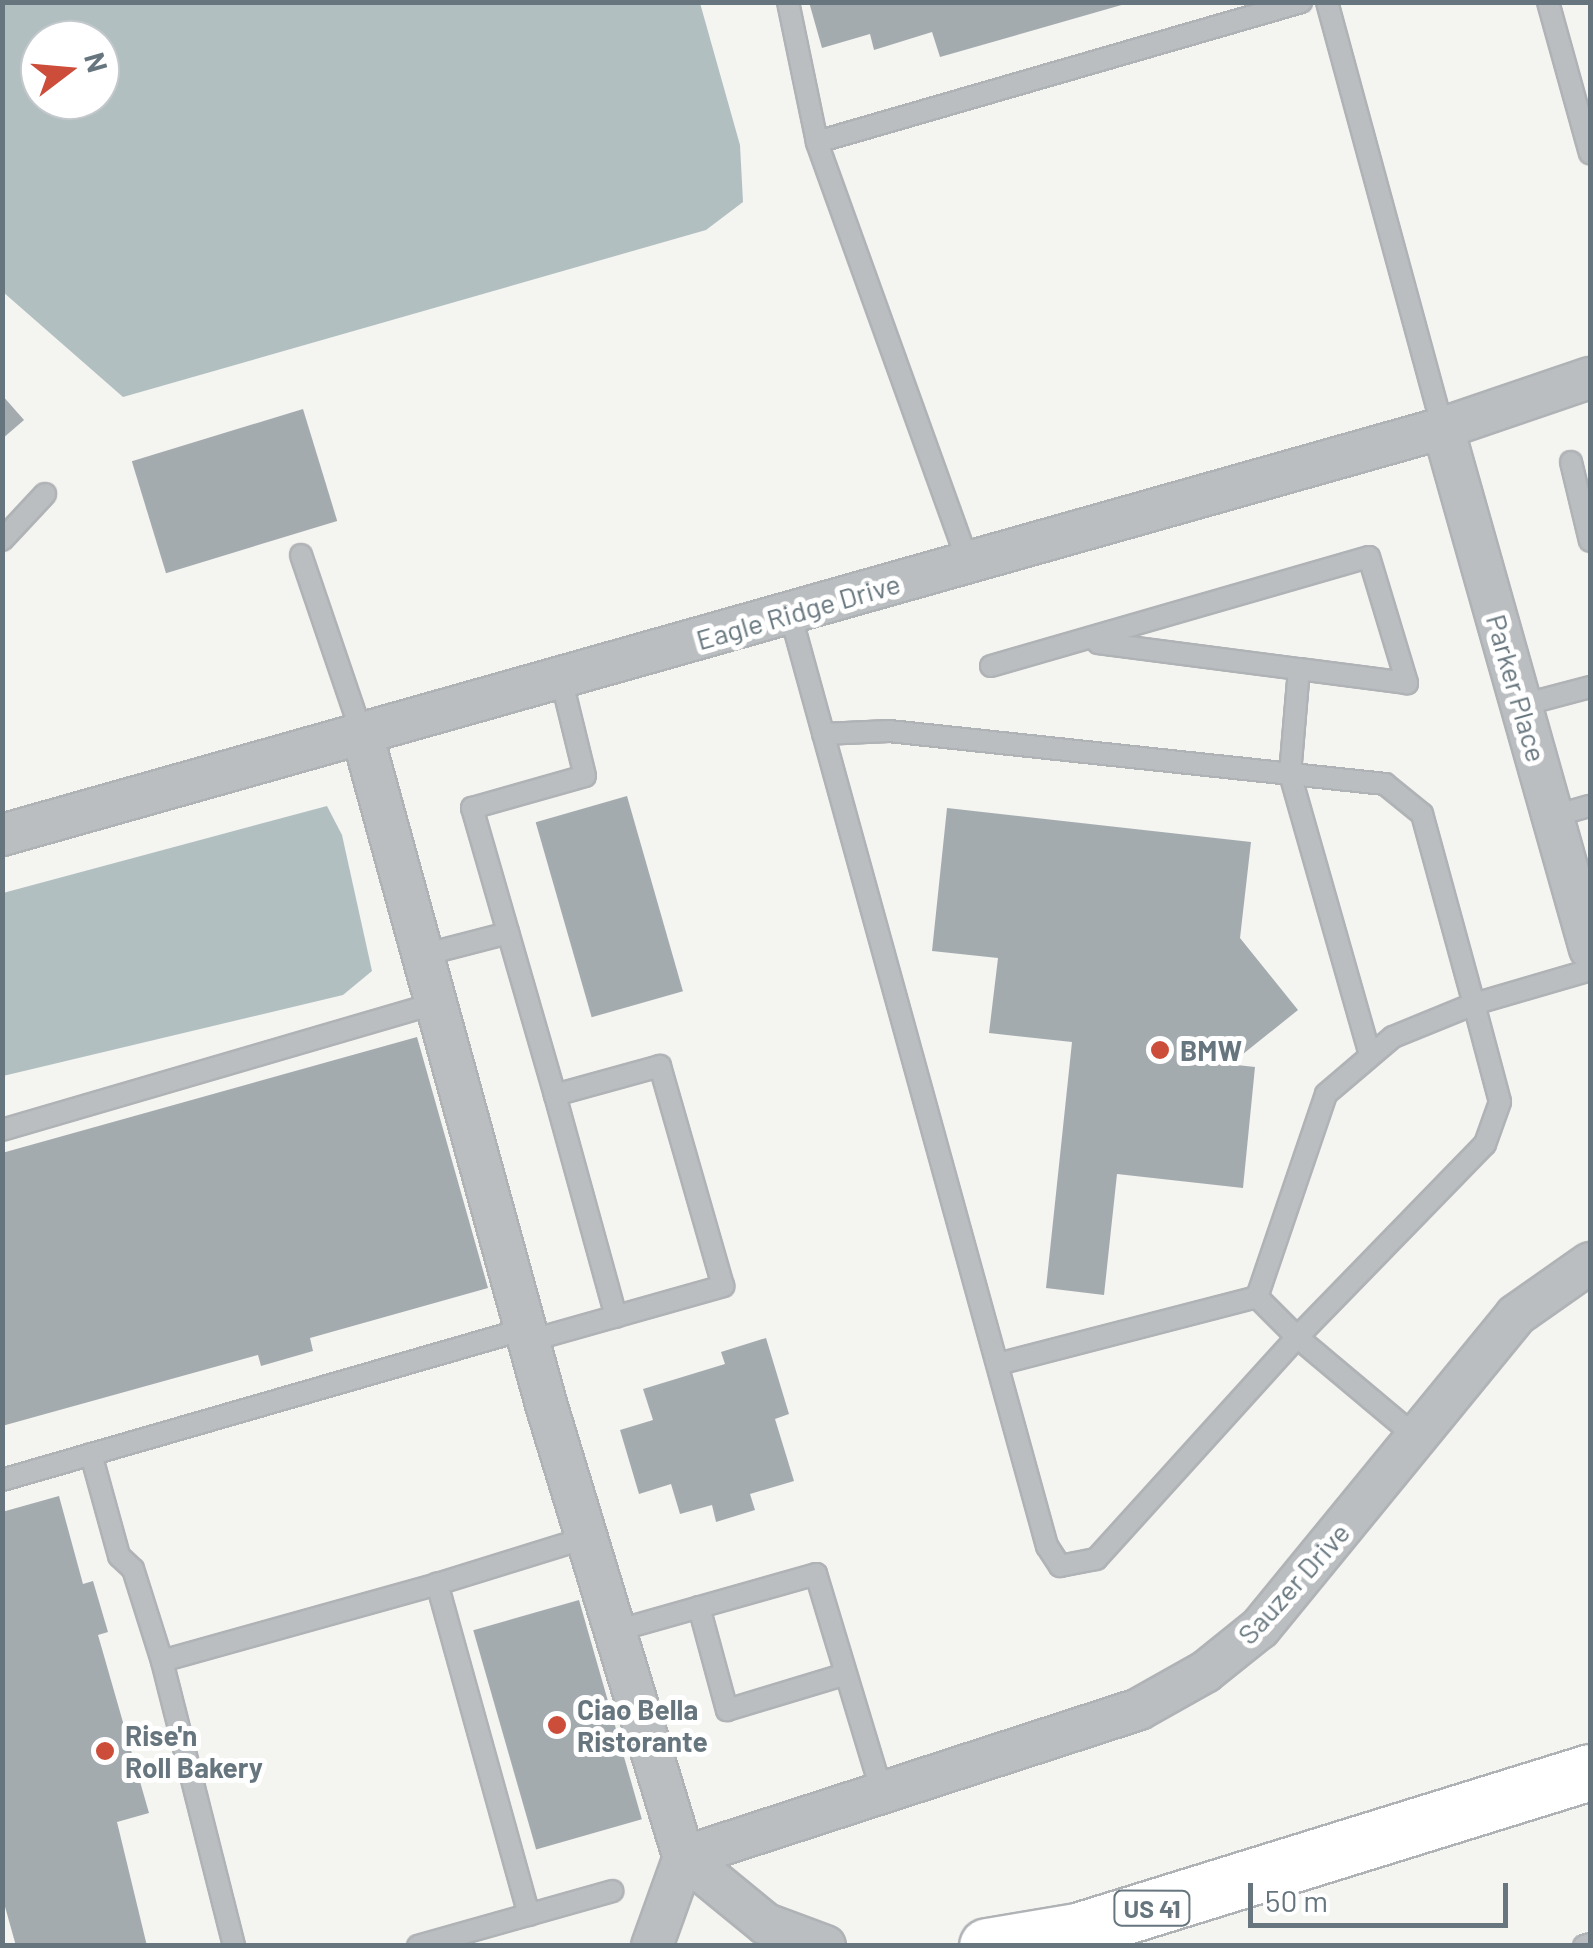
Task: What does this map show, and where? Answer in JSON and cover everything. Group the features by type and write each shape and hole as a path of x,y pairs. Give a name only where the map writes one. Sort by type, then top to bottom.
{"highway":[{"name":"US 41","path":"987,1946 1069,1941 1590,1772"}],"street":[{"name":"Eagle Ridge Drive","path":"2,834 1444,428 1590,378"},
{"name":"Parker Place","path":"1444,428 1522,705 1572,811 1590,949"},
{"path":"362,734 527,1335 684,1857 766,1924 825,1946"},
{"name":"Sauzer Drive","path":"684,1857 882,1796 1139,1709 1205,1672 1260,1628 1516,1315 1590,1263"},
{"path":"652,1946 684,1857"}],"lane":[{"path":"788,2 818,142 968,562"},
{"path":"818,142 1301,2"},
{"path":"1327,2 1444,428"},
{"path":"1548,2 1590,153"},
{"path":"1571,462 1590,540"},
{"path":"2,540 45,494"},
{"path":"301,554 362,734"},
{"path":"991,666 1369,556 1408,683 1086,641"},
{"path":"790,613 823,734 998,1364 1047,1546 1060,1566 1076,1569 1096,1559 1297,1337 1498,1126 1500,1102 1413,800 1385,784 889,731 823,734"},
{"path":"1299,669 1290,774 1370,1054"},
{"path":"561,678 585,776 472,808 616,1317"},
{"path":"1522,705 1590,687"},
{"path":"423,955 508,933"},
{"path":"1257,1297 1310,1122 1326,1094 1370,1054 1429,1018 1590,970"},
{"path":"2,1130 436,1003"},
{"path":"2,1480 527,1335 616,1317 723,1286 660,1066 555,1095"},
{"path":"998,1364 1257,1297"},
{"path":"1257,1297 1297,1337 1416,1437"},
{"path":"91,1454 119,1556 133,1569 162,1661 234,1946"},
{"path":"162,1661 586,1538"},
{"path":"615,1631 816,1574 882,1796"},
{"path":"437,1584 529,1914"},
{"path":"699,1608 727,1710 846,1674"},
{"path":"418,1946 612,1891"}],"shaded area":[{"path":"2,3 700,3 740,145 743,202 706,230 123,397 3,292"},
{"path":"327,806 342,835 372,971 343,995 3,1076 3,893"}],"building":[{"path":"809,2 1125,4 940,57 932,32 874,50 870,34 822,48"},
{"path":"2,395 24,420 2,439"},
{"path":"303,409 337,521 166,573 132,461"},
{"path":"627,796 683,991 592,1017 536,822"},
{"name":"BMW","path":"947,808 1251,842 1240,938 1298,1010 1238,1058 1237,1065 1255,1067 1243,1188 1117,1174 1104,1295 1046,1288 1072,1042 989,1033 998,958 932,951"},
{"path":"417,1037 488,1288 310,1338 313,1351 261,1366 258,1355 2,1426 2,1153"},
{"path":"766,1338 789,1414 775,1419 794,1481 750,1494 755,1510 716,1522 712,1505 680,1514 671,1484 639,1494 620,1430 653,1420 643,1389 725,1364 721,1352"},
{"path":"59,1496 83,1584 93,1581 108,1632 98,1635 149,1813 117,1822 147,1946 16,1946 2,1896 2,1512"},
{"name":"Ciao Bella Ristorante","path":"579,1600 642,1819 536,1849 473,1630"}],"place":[{"name":"BMW","path":"1160,1050"},
{"name":"Ciao Bella Ristorante","path":"557,1725"},
{"name":"Rise'n Roll Bakery","path":"105,1751"}]}
